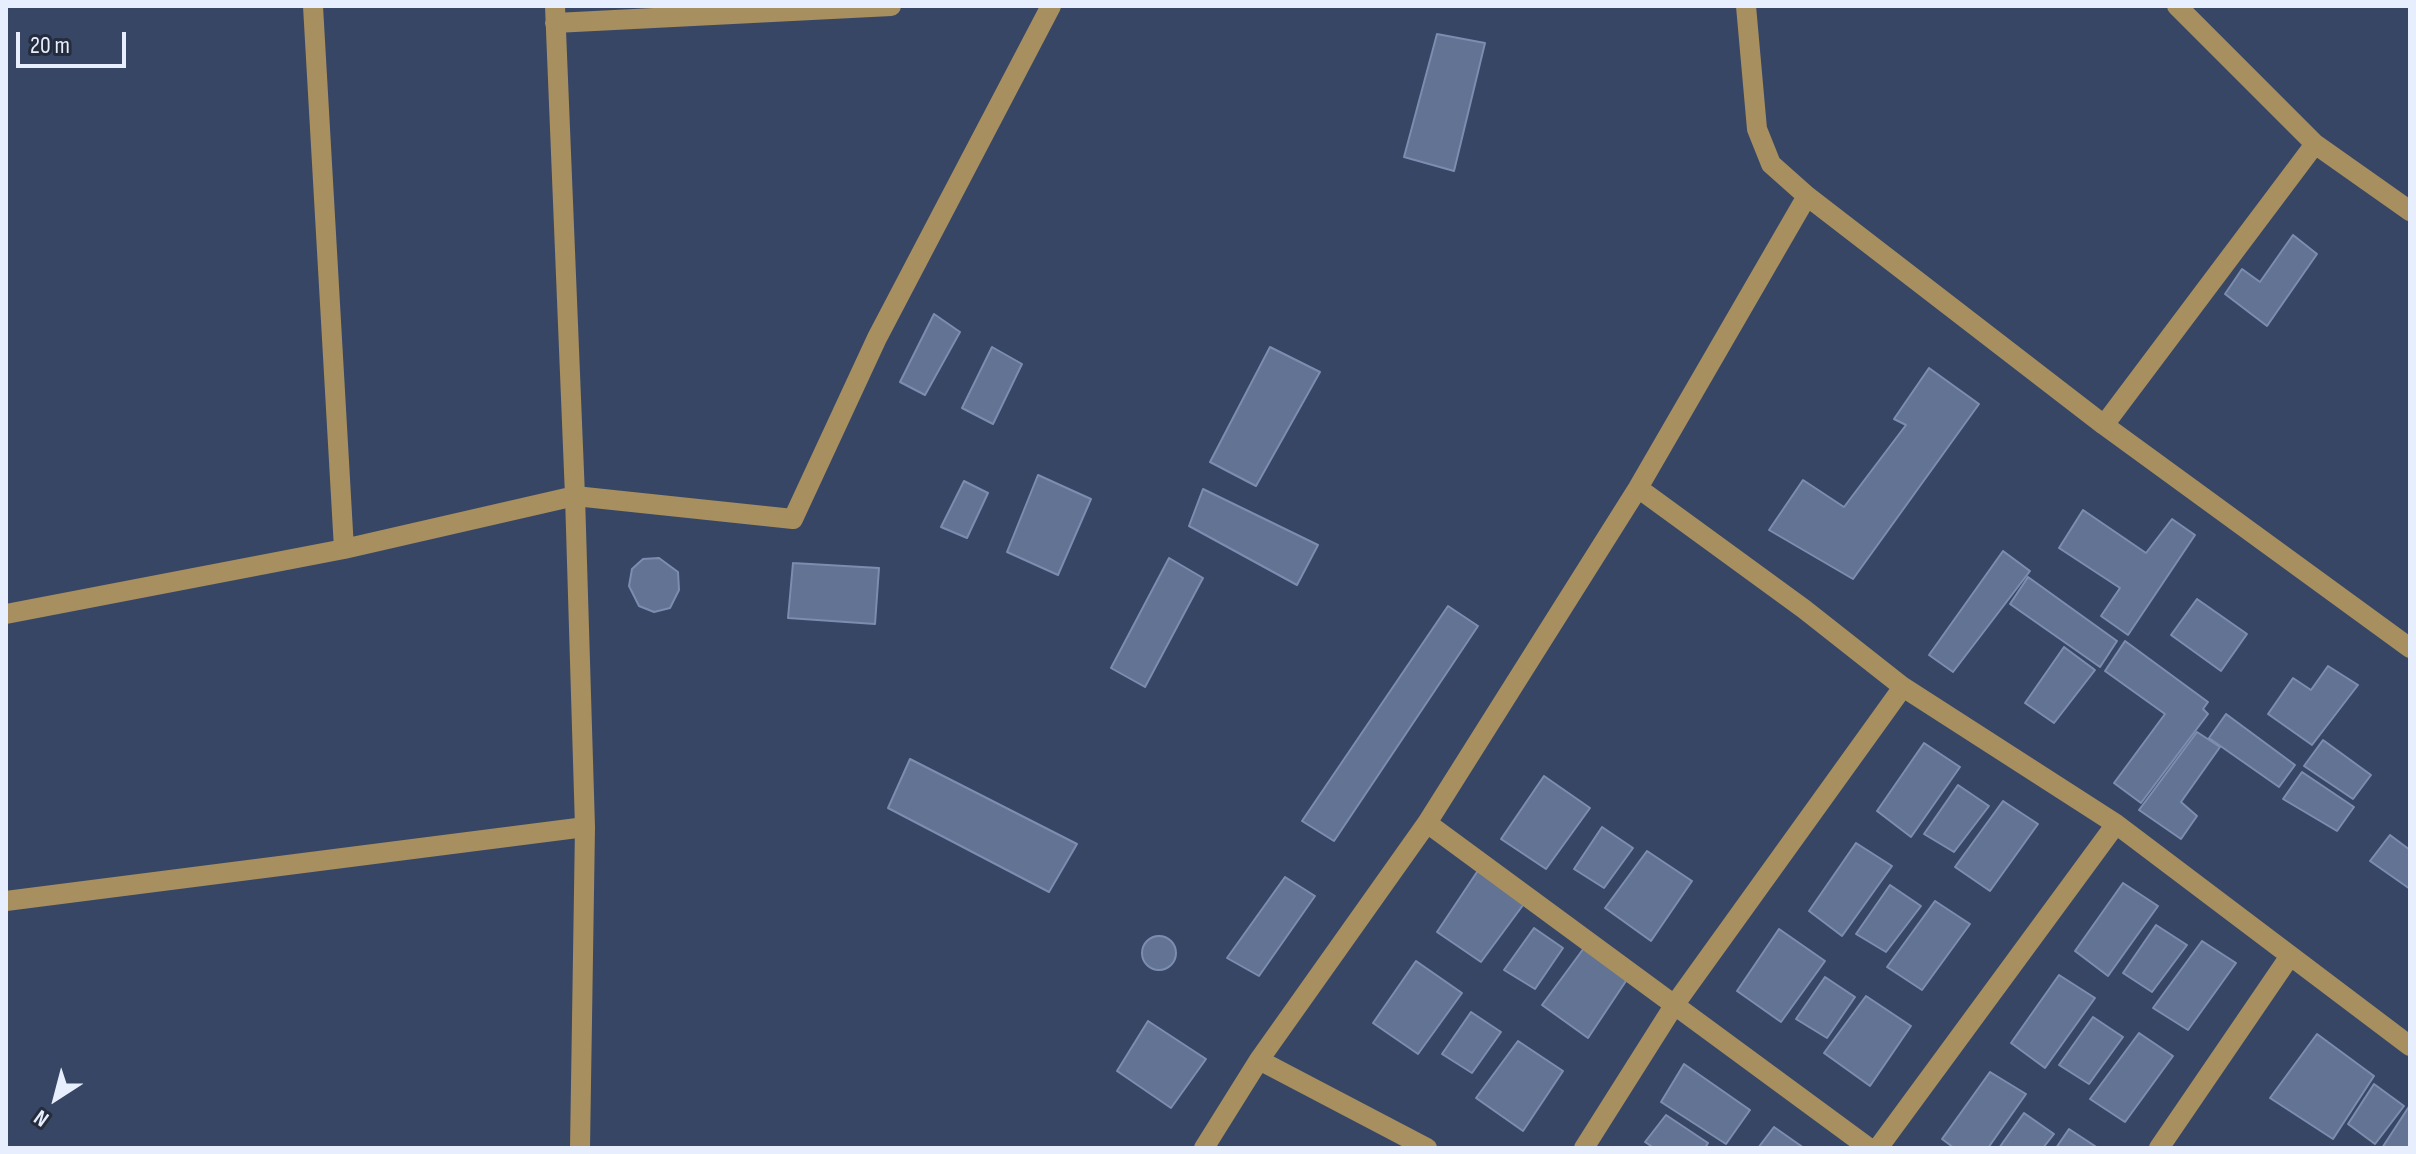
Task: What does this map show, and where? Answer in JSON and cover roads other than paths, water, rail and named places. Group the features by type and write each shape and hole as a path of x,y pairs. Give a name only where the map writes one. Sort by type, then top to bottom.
{"street":[{"path":"313,6 344,549"},
{"path":"580,1148 585,827 555,14 891,6"},
{"path":"6,614 344,549 575,496 793,519 877,338 1051,6"},
{"path":"1746,6 1757,129 1771,164 1807,196 2104,425 2410,648"},
{"path":"2177,6 2315,144 2410,211"},
{"path":"2104,425 2315,144"},
{"path":"1204,1148 1259,1060 1427,823 1638,488 1807,196"},
{"path":"1638,488 1804,609 1903,687 2116,824 2410,1046"},
{"path":"1584,1148 1675,1004 1903,687"},
{"path":"1427,823 1869,1148"},
{"path":"1878,1148 2116,824"},
{"path":"6,901 585,827"},
{"path":"2159,1148 2290,956"},
{"path":"1259,1060 1427,1148"}]}
